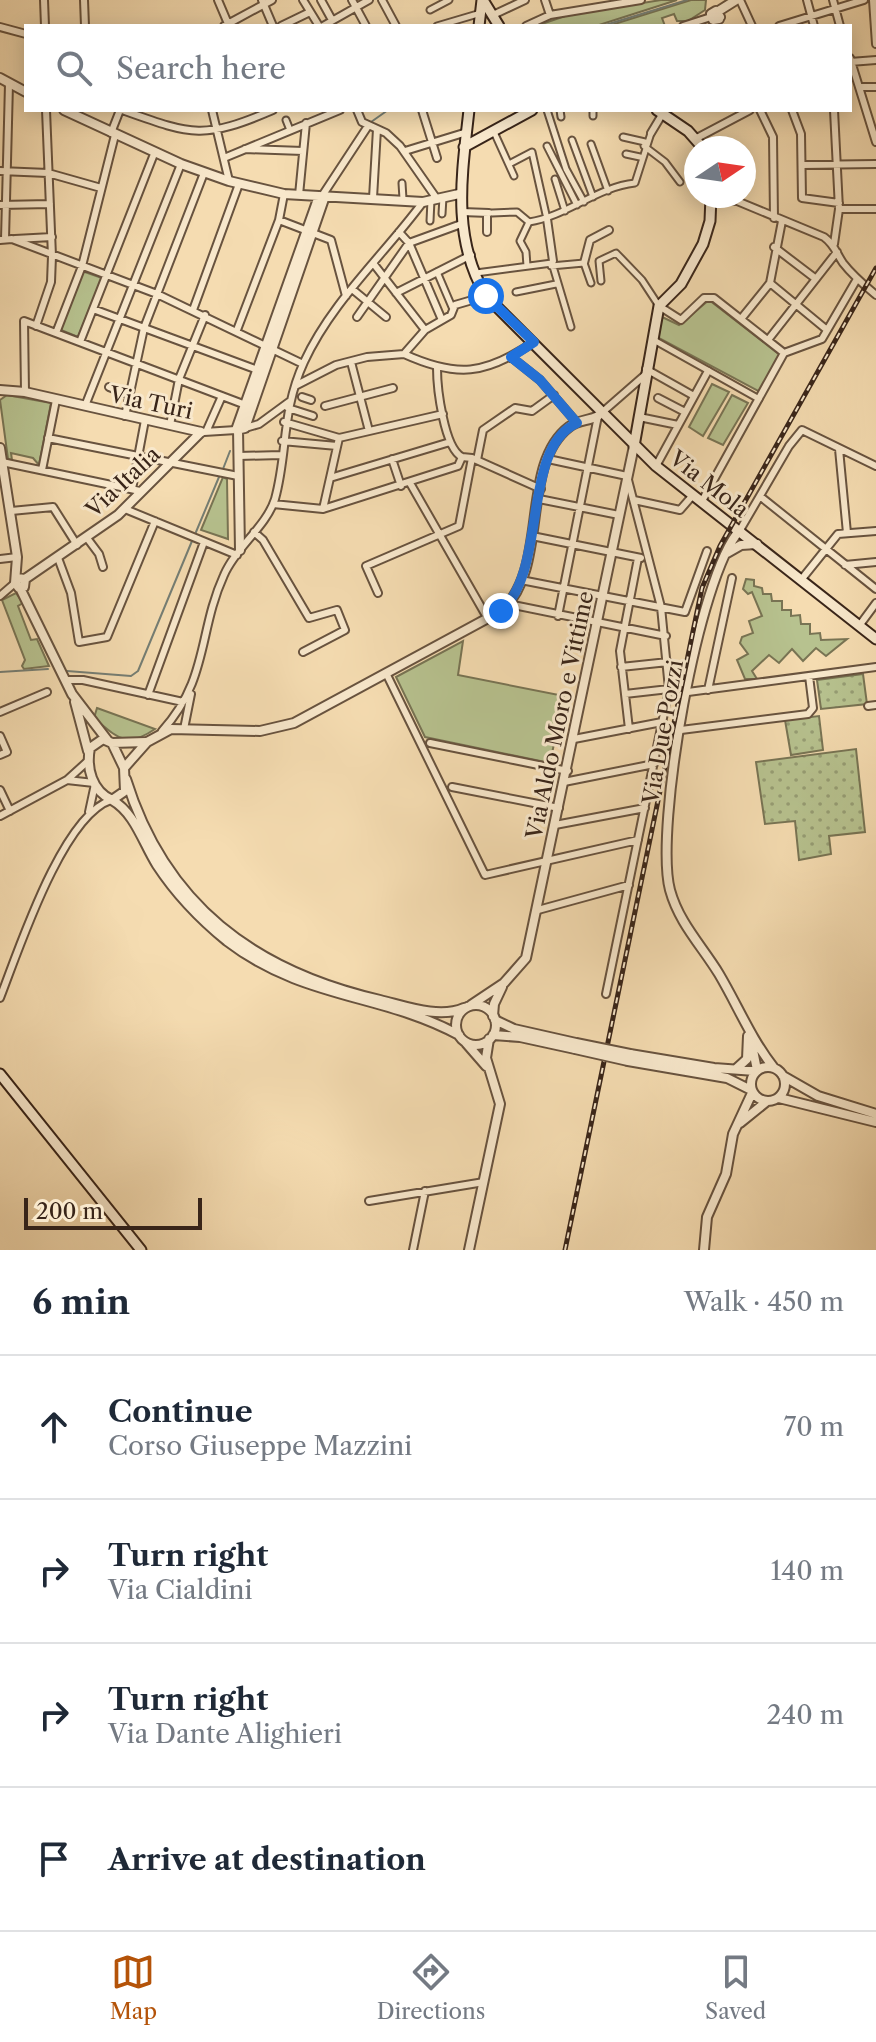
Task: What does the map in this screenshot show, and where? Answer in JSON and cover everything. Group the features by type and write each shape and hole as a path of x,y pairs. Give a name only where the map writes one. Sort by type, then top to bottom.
{"main road":[{"path":"479,24 483,0"},
{"path":"483,0 498,24"},
{"path":"469,112 459,194 475,273 486,296"},
{"path":"464,147 522,112"},
{"path":"662,112 691,136"},
{"path":"634,446 659,306 681,284 703,244 711,208"},
{"name":"Via Mola","path":"486,296 534,342 600,414 656,466 876,639"},
{"path":"0,1074 141,1250"}],"street":[{"path":"44,0 45,24"},
{"path":"84,0 85,24"},
{"path":"218,0 227,24"},
{"path":"229,24 263,2 272,0"},
{"path":"303,0 319,24"},
{"path":"321,0 332,20"},
{"path":"325,24 354,4 369,0"},
{"path":"382,0 395,24"},
{"path":"430,10 449,0"},
{"path":"493,15 525,0"},
{"path":"545,0 550,15"},
{"path":"530,24 550,15 641,0"},
{"path":"712,0 715,18"},
{"path":"691,24 715,18 738,0 751,24"},
{"path":"807,0 813,24"},
{"path":"833,0 840,24"},
{"path":"785,24 864,0"},
{"path":"873,0 876,44"},
{"path":"263,2 272,24"},
{"path":"354,4 365,24"},
{"path":"285,24 310,12"},
{"path":"444,24 481,13"},
{"path":"0,27 24,33"},
{"path":"852,60 876,60"},
{"path":"852,66 876,142"},
{"path":"0,78 24,91"},
{"path":"5,239 3,171 9,84"},
{"path":"859,87 876,87"},
{"path":"36,326 51,282 46,112"},
{"path":"56,333 82,266 120,112"},
{"path":"127,112 181,131 217,131 268,113"},
{"path":"212,112 229,181"},
{"path":"299,195 308,112"},
{"path":"224,158 335,112"},
{"path":"358,112 368,126 377,129 405,151 431,202 442,214"},
{"path":"423,112 437,158"},
{"path":"548,112 566,169 584,202"},
{"path":"357,317 409,243 463,217 517,212 529,222 547,219 593,197 635,183 640,157 660,112"},
{"path":"701,136 746,112"},
{"path":"761,112 773,137 774,218"},
{"path":"793,112 801,134 802,198 839,206 876,209"},
{"path":"834,112 839,206 834,244 857,279 876,294"},
{"path":"77,113 154,154 229,181 284,194 431,202 459,194"},
{"path":"286,120 290,130"},
{"path":"239,429 322,196 368,126"},
{"path":"373,198 377,129"},
{"path":"494,131 511,163 514,176"},
{"path":"405,151 467,132"},
{"path":"623,137 647,139 680,182"},
{"path":"572,140 593,197"},
{"path":"591,144 608,191"},
{"path":"547,146 577,205"},
{"path":"241,149 303,151"},
{"path":"511,163 532,152 547,219 556,284 571,327"},
{"path":"80,342 154,154"},
{"path":"626,154 640,157"},
{"path":"84,407 181,164"},
{"path":"802,165 876,164"},
{"path":"3,171 48,173 101,188"},
{"path":"125,416 144,328 204,173"},
{"path":"555,179 565,211"},
{"path":"402,183 403,199"},
{"path":"193,310 239,184"},
{"path":"237,330 279,220 284,194"},
{"path":"430,221 431,202"},
{"path":"296,393 303,364 325,322 399,232 431,202"},
{"path":"3,205 50,204"},
{"path":"752,208 834,244"},
{"path":"487,232 489,213"},
{"path":"279,220 331,240 346,296"},
{"path":"741,319 770,283 774,247 782,221"},
{"path":"527,266 526,252 520,241 529,222"},
{"path":"591,283 584,263 590,240 609,230"},
{"path":"399,232 409,243 442,320"},
{"path":"5,239 52,237"},
{"path":"5,239 157,294 303,364"},
{"path":"774,247 816,279"},
{"path":"768,340 837,252"},
{"path":"601,281 599,261 616,253 642,280 659,306 681,320 709,296 784,353"},
{"path":"396,293 471,255"},
{"path":"373,263 425,330"},
{"path":"475,273 552,263 584,263"},
{"path":"404,354 425,330 451,315 452,307 437,272"},
{"path":"634,500 680,510 698,498 784,353 820,340 857,279"},
{"path":"770,283 827,330"},
{"path":"516,292 556,284"},
{"path":"352,289 386,317"},
{"path":"452,307 486,296"},
{"path":"93,309 255,369"},
{"path":"170,425 179,379 205,315"},
{"path":"25,392 24,321 243,404"},
{"path":"652,339 759,399"},
{"path":"181,729 224,574 273,504 284,422 288,405 296,393 314,374 351,362 404,354 437,368 461,371 491,366 534,342"},
{"path":"238,552 239,429 243,404 267,345"},
{"path":"511,357 554,395 577,423"},
{"path":"351,362 369,431"},
{"path":"437,368 443,414 455,454 474,459 540,494 619,515"},
{"path":"656,466 708,371"},
{"path":"162,731 251,732 282,727 317,712 488,619 508,604 521,580 548,459 564,432 600,414 645,372 694,396"},
{"path":"109,387 130,395"},
{"path":"325,406 393,388"},
{"name":"Via Turi","path":"0,390 25,392 203,432 259,424 288,405"},
{"path":"296,393 311,400"},
{"path":"378,593 366,566 459,526 483,430 515,408 532,411 554,395"},
{"path":"203,432 222,396"},
{"path":"658,398 685,412"},
{"path":"42,470 56,400"},
{"path":"288,405 313,416"},
{"path":"284,422 339,438 443,414"},
{"path":"558,616 600,414"},
{"path":"639,417 678,425"},
{"path":"2,462 136,490 145,420"},
{"path":"740,530 789,446 802,430 876,466"},
{"name":"Via Italia","path":"0,595 77,545 125,509 136,490 203,432"},
{"path":"48,438 238,476"},
{"path":"323,509 339,438"},
{"path":"282,441 337,446"},
{"path":"330,478 450,442"},
{"name":"Via Aldo Moro e Vittime","path":"468,1007 504,983 526,958 568,771 634,446"},
{"path":"0,448 21,583 64,680 110,742 124,768 135,808 173,876 202,911 233,938 288,971 355,995 417,1009 450,1011 484,1007 494,1018 514,1029 575,1046 727,1078 766,1102"},
{"path":"839,449 847,533"},
{"path":"238,456 281,455"},
{"path":"273,504 323,509 458,466 462,457"},
{"path":"392,459 401,486"},
{"path":"548,459 627,476 666,636 669,689 606,994"},
{"path":"410,483 488,619"},
{"path":"761,497 774,504 825,550 876,589"},
{"path":"11,511 53,507 77,545"},
{"path":"125,509 204,542 238,552"},
{"path":"58,558 71,593 79,642 107,637 155,521"},
{"name":"Via Due Pozzi","path":"740,530 723,556 706,602 688,692 667,805 669,887 685,925 717,972 750,1036 774,1068"},
{"path":"801,580 838,534 876,531"},
{"path":"254,532 263,540 309,618 337,610 345,630 303,652"},
{"path":"532,536 649,560"},
{"path":"87,538 99,554 103,567"},
{"path":"148,695 204,542"},
{"path":"723,556 735,547 757,544"},
{"path":"521,580 685,612 707,551"},
{"path":"0,559 17,557"},
{"path":"629,729 620,651 638,558"},
{"path":"845,565 876,562"},
{"path":"708,690 732,578"},
{"path":"859,626 876,603"},
{"path":"508,604 666,636"},
{"path":"621,667 668,662"},
{"path":"688,692 876,667"},
{"path":"386,673 485,875 638,840"},
{"path":"681,730 808,714 813,708 809,676"},
{"path":"64,680 83,680 183,702"},
{"path":"625,694 669,689"},
{"path":"124,768 147,742 162,731 191,691"},
{"path":"0,712 47,692"},
{"path":"72,694 94,783 87,818"},
{"path":"868,706 876,705"},
{"path":"177,711 181,729"},
{"path":"574,739 662,722"},
{"path":"0,736 7,752 0,755"},
{"path":"0,816 67,780 89,757 98,740 147,742"},
{"path":"430,743 568,771"},
{"path":"564,782 654,764"},
{"path":"0,998 39,897 67,846 98,806 123,794 126,779"},
{"path":"67,780 94,783 126,810 179,895 197,915 243,952 298,982 421,1018 479,1044 491,1037 575,1046"},
{"path":"452,787 559,808"},
{"path":"0,790 10,811"},
{"path":"555,825 645,808"},
{"path":"538,910 629,885"},
{"name":"Via Aldo Moro e Vittime","path":"494,1018 494,1004 504,983"},
{"path":"468,1007 456,1021 461,1038 491,1073"},
{"path":"469,1250 500,1104 486,1058 494,1018"},
{"path":"736,1069 749,1052 750,1036"},
{"name":"Via Due Pozzi","path":"750,1036 756,1070"},
{"path":"629,1057 736,1069 774,1068 818,1096 876,1114"},
{"path":"704,1250 705,1224 726,1174 737,1126 756,1070"},
{"path":"779,1098 785,1087 783,1076"},
{"path":"737,1126 766,1102 779,1098 876,1122"},
{"path":"369,1201 484,1182"},
{"path":"413,1250 425,1191"}],"green space":[{"path":"677,0 602,24 542,24 568,15"},
{"path":"691,0 706,0 705,10 688,21 677,21 674,14 662,18 664,24 614,24"},
{"path":"82,271 102,278 78,337 61,330"},
{"path":"709,300 780,355 760,392 655,336 660,316 679,325"},
{"path":"712,384 729,392 703,436 689,427"},
{"path":"7,395 51,403 39,465 33,458 11,453 12,460 8,459 0,400"},
{"path":"732,395 748,403 723,445 708,438"},
{"path":"223,477 227,479 228,539 201,530"},
{"path":"746,579 754,580 754,586 762,588 763,594 771,594 772,601 782,601 782,610 791,610 791,616 800,615 801,624 810,624 810,634 820,633 821,640 847,639 826,656 816,648 803,661 792,649 779,663 769,655 752,671 757,679 745,679 737,660 748,654 740,643 742,637 753,633 749,621 762,616 752,592 748,594 743,589"},
{"path":"16,593 23,603 18,606 31,640 37,639 49,666 24,669 22,666 25,660 2,600"},
{"path":"463,641 458,675 564,696 550,763 425,737 396,677"},
{"path":"863,674 867,704 821,709 817,680"},
{"path":"97,708 155,729 137,739 116,736 94,718"},
{"path":"819,716 823,750 791,755 785,720"},
{"path":"856,749 865,832 829,836 831,854 799,860 795,821 765,824 756,762"}],"waterway":[{"path":"609,24 687,0"},
{"path":"371,122 385,112"},
{"path":"223,469 230,451"},
{"path":"196,532 219,477"},
{"path":"67,671 131,676 138,671 192,541"},
{"path":"0,672 48,669"}],"railway":[{"path":"565,1250 702,588 720,546 876,268"}],"route":[{"path":"486,296 534,342 511,357 540,380 570,411 577,423 568,427 548,459 523,574 515,594 501,611"}]}
